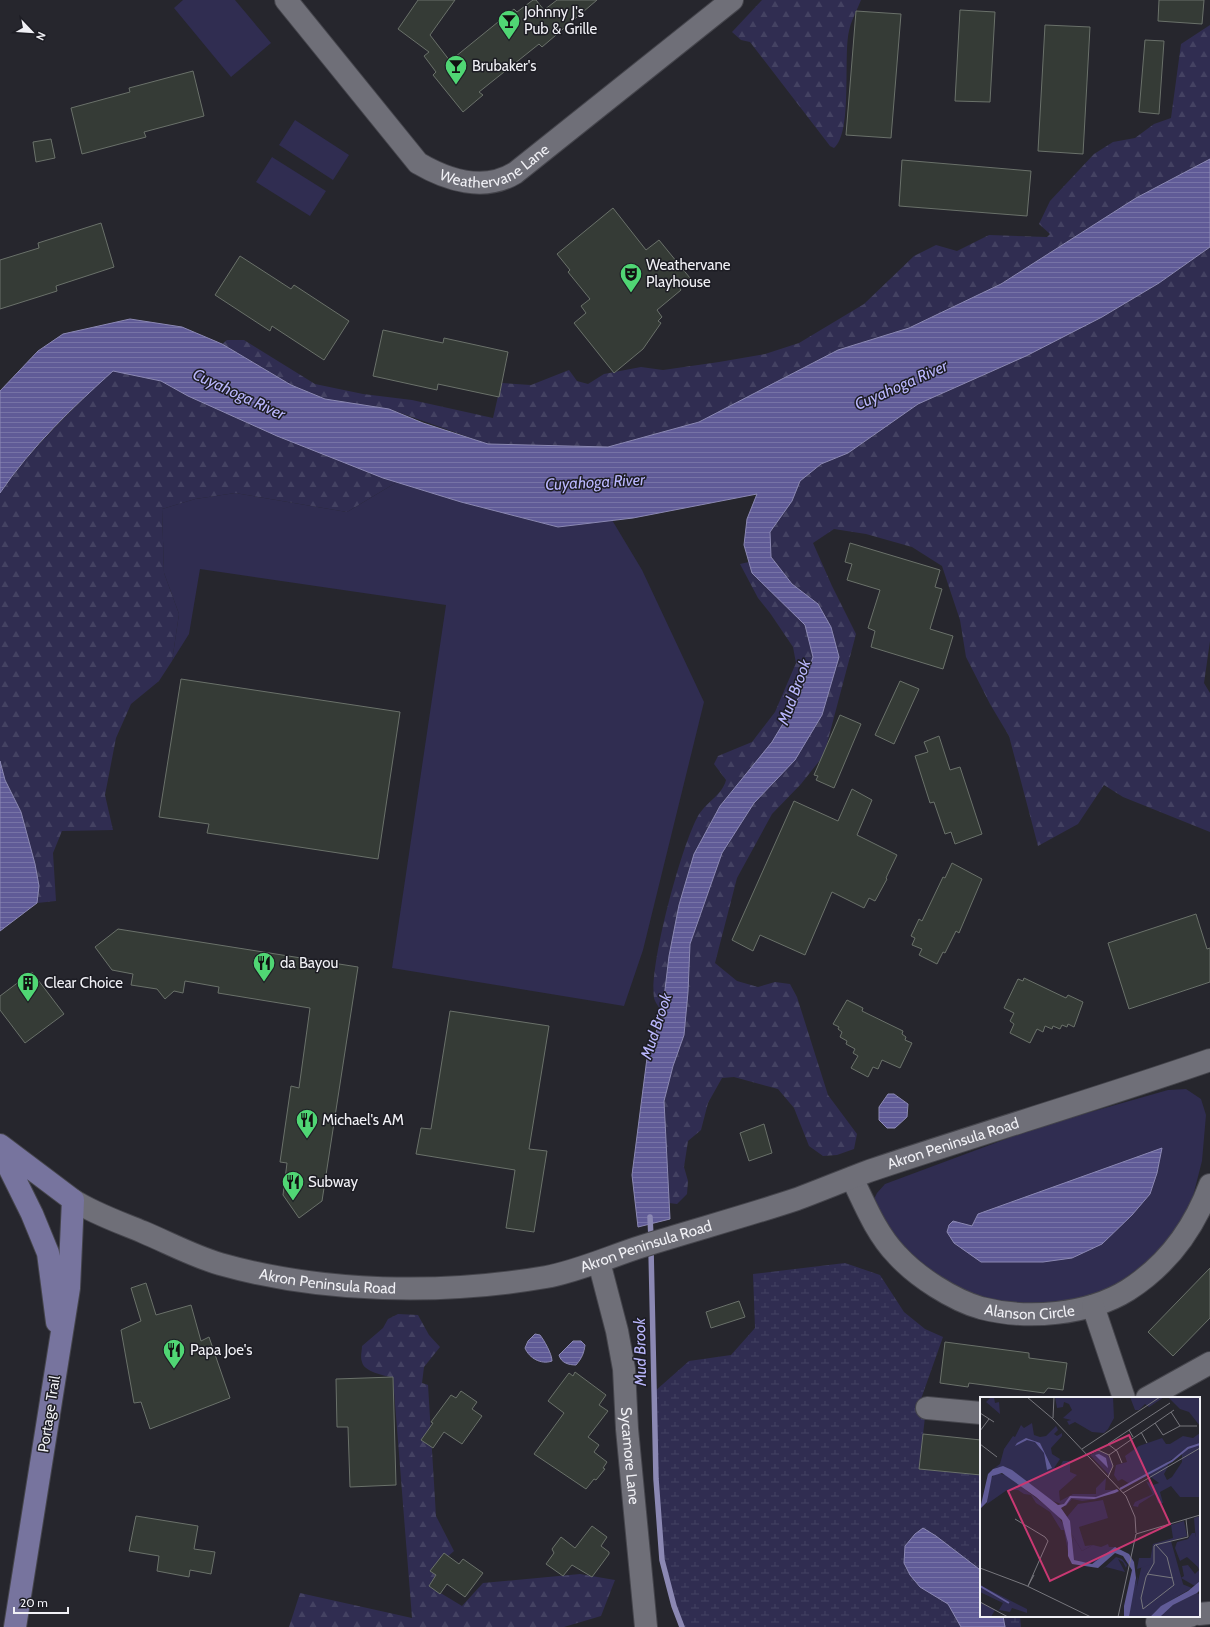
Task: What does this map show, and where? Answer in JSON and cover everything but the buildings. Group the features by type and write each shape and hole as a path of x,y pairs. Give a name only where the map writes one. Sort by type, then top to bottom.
{"main road":[{"path":"0,1146 73,1200"},
{"path":"0,1149 32,1214 48,1253 60,1348"},
{"name":"Portage Trail","path":"15,1627 70,1288 73,1200"}],"street":[{"name":"Weathervane Lane","path":"286,0 418,163 435,173 455,180 475,183 495,180 515,173 732,0"},
{"name":"Akron Peninsula Road","path":"73,1200 104,1218 142,1232 181,1250 218,1263 263,1274 309,1281 410,1290 472,1286 548,1277 798,1198 852,1178 1209,1064"},
{"name":"Alanson Circle","path":"852,1178 876,1229 898,1256 919,1275 949,1294 981,1308 1017,1314 1069,1311 1093,1306 1127,1290 1158,1267 1187,1234 1203,1204 1210,1185"},
{"name":"Sycamore Lane","path":"599,1262 617,1331 624,1369 627,1429 646,1627"},
{"path":"1093,1306 1124,1397"},
{"path":"1149,1397 1210,1363"},
{"path":"927,1408 980,1414"},
{"path":"1200,1614 1210,1613"},
{"path":"1157,1622 1184,1617"}],"green space":[{"path":"183,0 235,0 271,43 231,77 174,8"},
{"path":"762,0 861,0 849,31 847,43 846,111 844,127 840,140 834,148 830,146 750,42 741,40 732,32"},
{"path":"1210,25 1210,159 1136,198 1001,284 909,328 838,350 699,422 608,447 488,444 389,409 325,399 291,385 222,344 227,340 244,340 315,384 363,394 412,400 493,418 501,383 531,385 569,370 577,381 588,384 604,374 641,367 663,370 765,354 799,343 864,304 914,256 936,245 957,251 989,235 1047,237 1050,234 1039,224 1050,201 1094,154 1113,142 1135,138 1154,124 1171,118 1181,44"},
{"path":"295,120 349,155 333,180 279,145"},
{"path":"272,157 326,191 310,216 256,182"},
{"path":"1210,247 1210,641 1204,683 1210,693 1210,832 1123,797 1104,785 1078,824 1038,846 1009,736 990,704 966,657 960,620 942,566 912,547 866,534 834,529 813,543 856,634 824,755 801,784 772,814 737,878 715,963 737,981 758,987 775,982 790,984 797,997 828,1095 857,1134 854,1149 837,1155 823,1156 809,1146 794,1108 778,1089 734,1077 722,1078 708,1103 701,1130 688,1141 684,1167 688,1181 687,1194 677,1204 669,1203 664,1101 673,1066 678,1033 654,998 656,960 661,934 675,879 690,833 700,812 717,795 724,786 726,780 714,764 718,756 752,742 775,712 796,663 793,647 758,598 740,564 771,557 770,532 792,501 800,481 821,464 848,453 918,404 1026,356 1102,317 1159,283"},
{"path":"113,370 161,381 188,396 277,436 397,482 347,512 235,493 195,499 162,509 164,573 179,614 172,661 159,681 131,704 116,738 105,795 113,830 62,831 53,853 56,901 37,903 39,886 35,864 21,812 5,780 0,761 0,493 39,444"},
{"path":"397,482 461,502 558,527 612,520 642,570 704,702 643,950 624,1006 392,968 446,605 200,569 189,634 172,661 179,614 164,573 162,509 195,499 235,493 347,512"},
{"path":"1186,1089 1201,1099 1206,1115 1202,1161 1191,1204 1165,1245 1140,1267 1111,1288 1085,1300 1022,1307 969,1297 902,1254 872,1203 877,1193 885,1184 1038,1127 1168,1090"},
{"path":"845,1263 880,1275 904,1312 925,1329 943,1337 921,1399 918,1416 925,1417 919,1469 980,1475 980,1617 1020,1617 1021,1627 682,1627 674,1606 662,1560 656,1479 654,1392 689,1361 731,1355 755,1328 753,1274"},
{"path":"398,1314 418,1315 429,1335 440,1347 424,1367 422,1383 428,1385 436,1516 454,1551 436,1567 436,1575 429,1586 462,1606 483,1583 580,1574 615,1580 601,1616 564,1627 289,1627 300,1593 412,1618 393,1378 370,1371 366,1368 361,1358 362,1346 383,1328 388,1319"}],"water":[{"name":"Cuyahoga River","path":"1210,159 1210,247 1159,283 1102,317 1026,356 918,404 848,453 821,464 800,481 792,501 770,532 771,557 792,584 818,604 831,627 839,657 822,715 795,760 754,803 722,853 690,944 684,1035 673,1066 664,1101 670,1219 638,1227 632,1175 647,1058 662,1015 669,956 679,905 694,854 720,806 772,742 799,697 813,657 805,625 752,573 744,545 747,519 757,494 633,518 558,527 461,502 383,478 277,436 188,396 161,381 113,371 53,428 25,460 0,493 0,391 38,351 63,334 130,319 182,327 222,344 291,385 325,399 389,409 423,423 488,444 608,447 699,422 838,350 909,328 1001,284 1136,198"},
{"path":"0,761 5,780 21,812 35,864 39,886 37,903 0,931"},
{"path":"888,1094 894,1094 908,1104 907,1117 895,1128 887,1128 879,1120 879,1107"},
{"path":"1162,1148 1157,1173 1150,1194 1132,1215 1102,1244 1072,1258 1043,1262 981,1262 954,1243 947,1232 949,1225 953,1221 972,1226 978,1214"},
{"path":"535,1334 540,1335 544,1340 552,1361 544,1362 536,1360 527,1352 525,1348 528,1341"},
{"path":"573,1341 581,1341 585,1345 580,1360 576,1365 566,1363 560,1358 559,1355"},
{"path":"923,1528 936,1536 979,1569 980,1617 1003,1617 1005,1627 961,1627 948,1604 920,1587 910,1575 904,1563 905,1546 915,1534"}],"waterway":[{"name":"Mud Brook","path":"650,1217 651,1238"},
{"name":"Mud Brook","path":"651,1249 656,1479 662,1560 674,1606 682,1627"}],"place":[{"name":"Johnny J's Pub & Grille","path":"509,40"},
{"name":"Brubaker's","path":"456,86"},
{"name":"Weathervane Playhouse","path":"631,294"},
{"name":"da Bayou","path":"264,982"},
{"name":"Clear Choice","path":"28,1002"},
{"name":"Michael's AM","path":"307,1140"},
{"name":"Subway","path":"293,1202"},
{"name":"Papa Joe's","path":"174,1370"}]}
